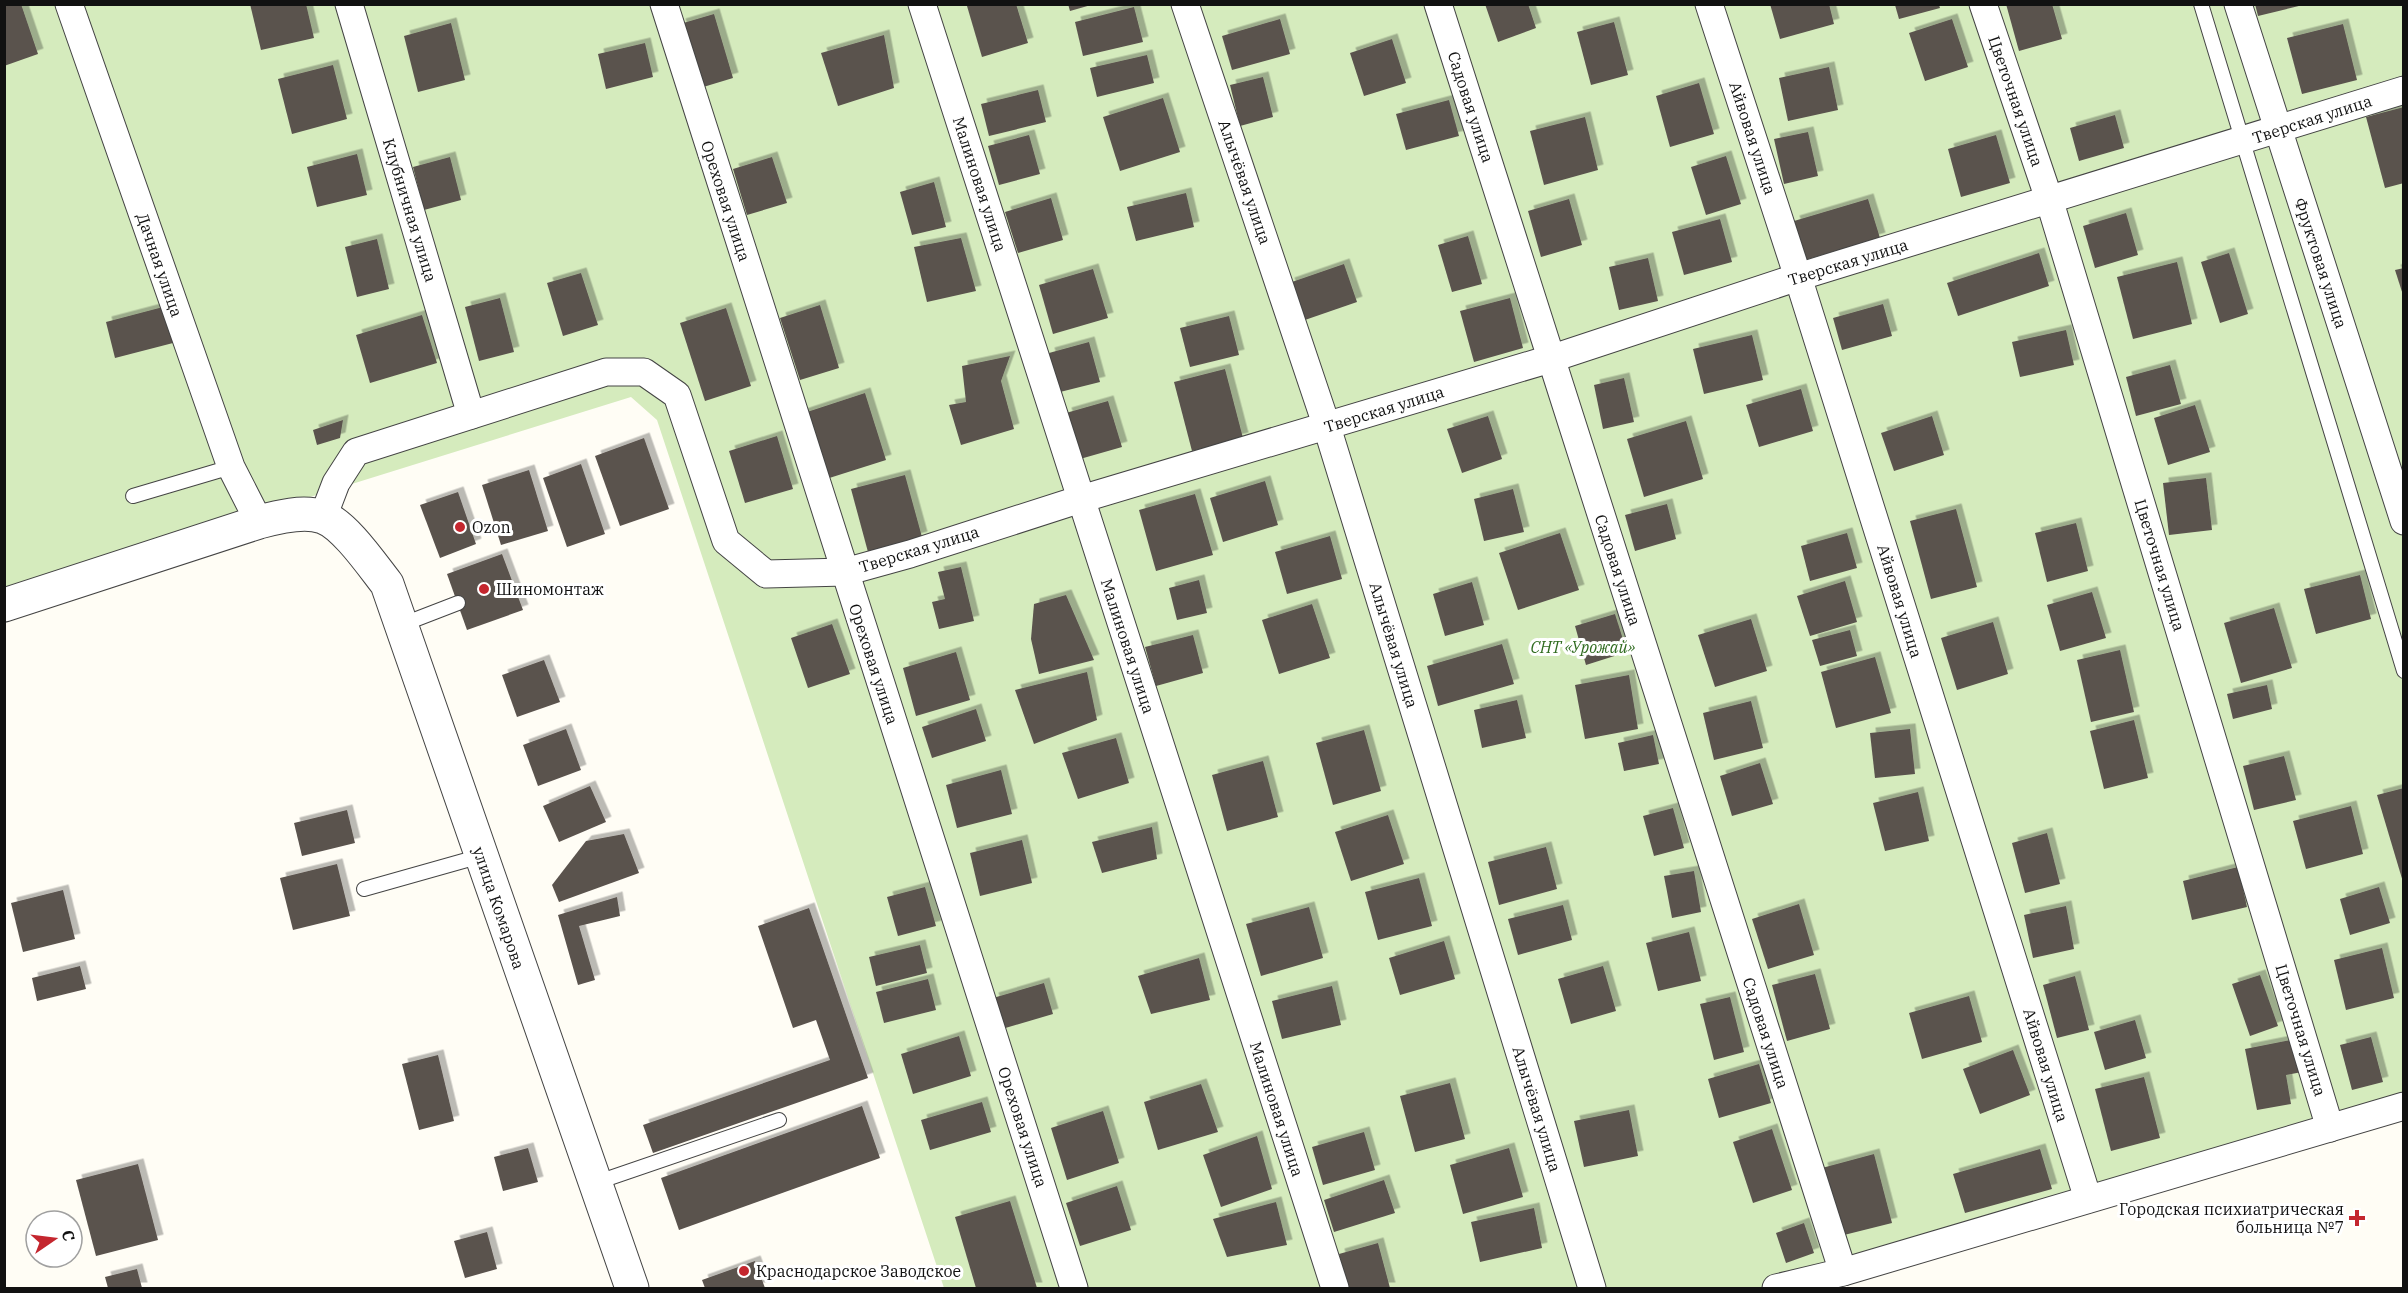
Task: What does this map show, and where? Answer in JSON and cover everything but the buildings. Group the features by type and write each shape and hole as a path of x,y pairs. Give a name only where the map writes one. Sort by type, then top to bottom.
{"street":[{"name":"Дачная улица","path":"69,4 231,467 259,522"},
{"name":"Клубничная улица","path":"349,4 471,415"},
{"name":"Ореховая улица","path":"664,4 1074,1288"},
{"name":"Малиновая улица","path":"922,4 1335,1288"},
{"name":"Алычёвая улица","path":"1185,4 1327,427 1592,1288"},
{"name":"Садовая улица","path":"1438,4 1843,1272"},
{"name":"Айвовая улица","path":"1709,4 1798,278 2088,1199"},
{"name":"Цветочная улица","path":"1983,4 2049,199 2330,1128"},
{"name":"Фруктовая улица","path":"2238,4 2403,521"},
{"name":"Тверская улица","path":"336,527 336,483 356,452 606,372 644,372 677,395 726,541 766,574 845,572 910,554 1081,498 1327,427 1550,359 1798,278 2049,199 2243,142 2403,90"},
{"path":"4,605 287,514 336,527"},
{"name":"улица Комарова","path":"336,527 387,584 632,1288"},
{"path":"1776,1288 1843,1272 2403,1106"}],"lane":[{"path":"2201,4 2403,671"},
{"path":"133,496 231,467"},
{"path":"401,625 458,603"},
{"path":"364,889 481,856"},
{"path":"595,1183 778,1119"}],"green space":[{"name":"СНТ «Урожай»","path":"5,5 2403,5 2403,1110 1837,1288 944,1288 657,420 631,397 5,592"}],"place":[{"name":"Ozon","path":"460,527"},
{"name":"Шиномонтаж","path":"484,589"},
{"name":"Городская психиатрическая больница №7","path":"2357,1218"},
{"name":"Краснодарское Заводское","path":"744,1271"}]}
